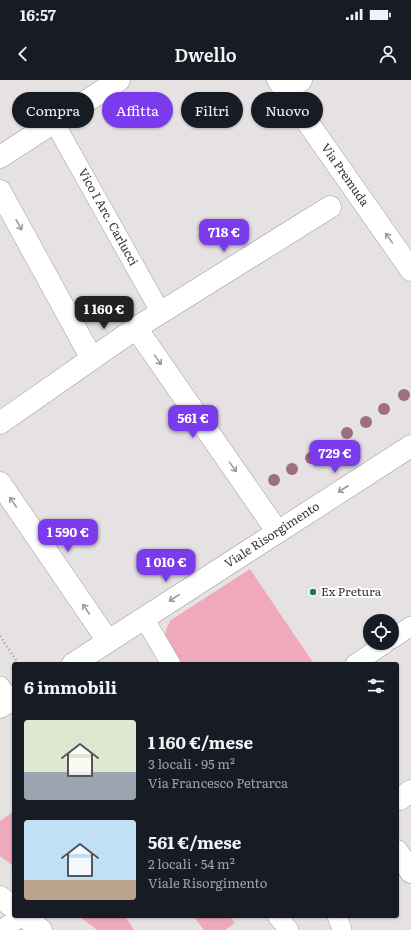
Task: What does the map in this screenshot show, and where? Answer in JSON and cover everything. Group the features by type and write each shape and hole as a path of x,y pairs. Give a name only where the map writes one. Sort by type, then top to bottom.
{"street":[{"path":"94,96 119,80"},
{"name":"Via Premuda","path":"288,83 411,270"},
{"path":"0,157 45,128"},
{"path":"0,191 92,359"},
{"path":"0,423 136,328 330,207"},
{"path":"136,328 277,531"},
{"name":"Viale Risorgimento","path":"76,662 411,446"},
{"path":"0,483 108,641"},
{"path":"399,854 411,872"},
{"path":"0,896 12,906"},
{"path":"26,918 41,930"}],"lane":[{"name":"Vico I Arc. Carlucci","path":"57,128 161,312"},
{"path":"144,618 169,662"},
{"path":"399,634 411,626"},
{"path":"358,662 376,650"},
{"path":"0,930 20,918"},
{"path":"279,918 289,930"},
{"path":"338,918 342,930"}],"path":[{"path":"0,636 17,662"}],"shaded area":[{"path":"250,569 313,662 176,662 168,647 165,637 167,626 171,620"},
{"path":"12,812 12,865 0,856 0,821"},
{"path":"82,918 126,918 134,930 97,930"},
{"path":"195,918 231,918 235,923 225,930 204,930"}],"place":[{"name":"Ex Pretura","path":"313,592"}]}
